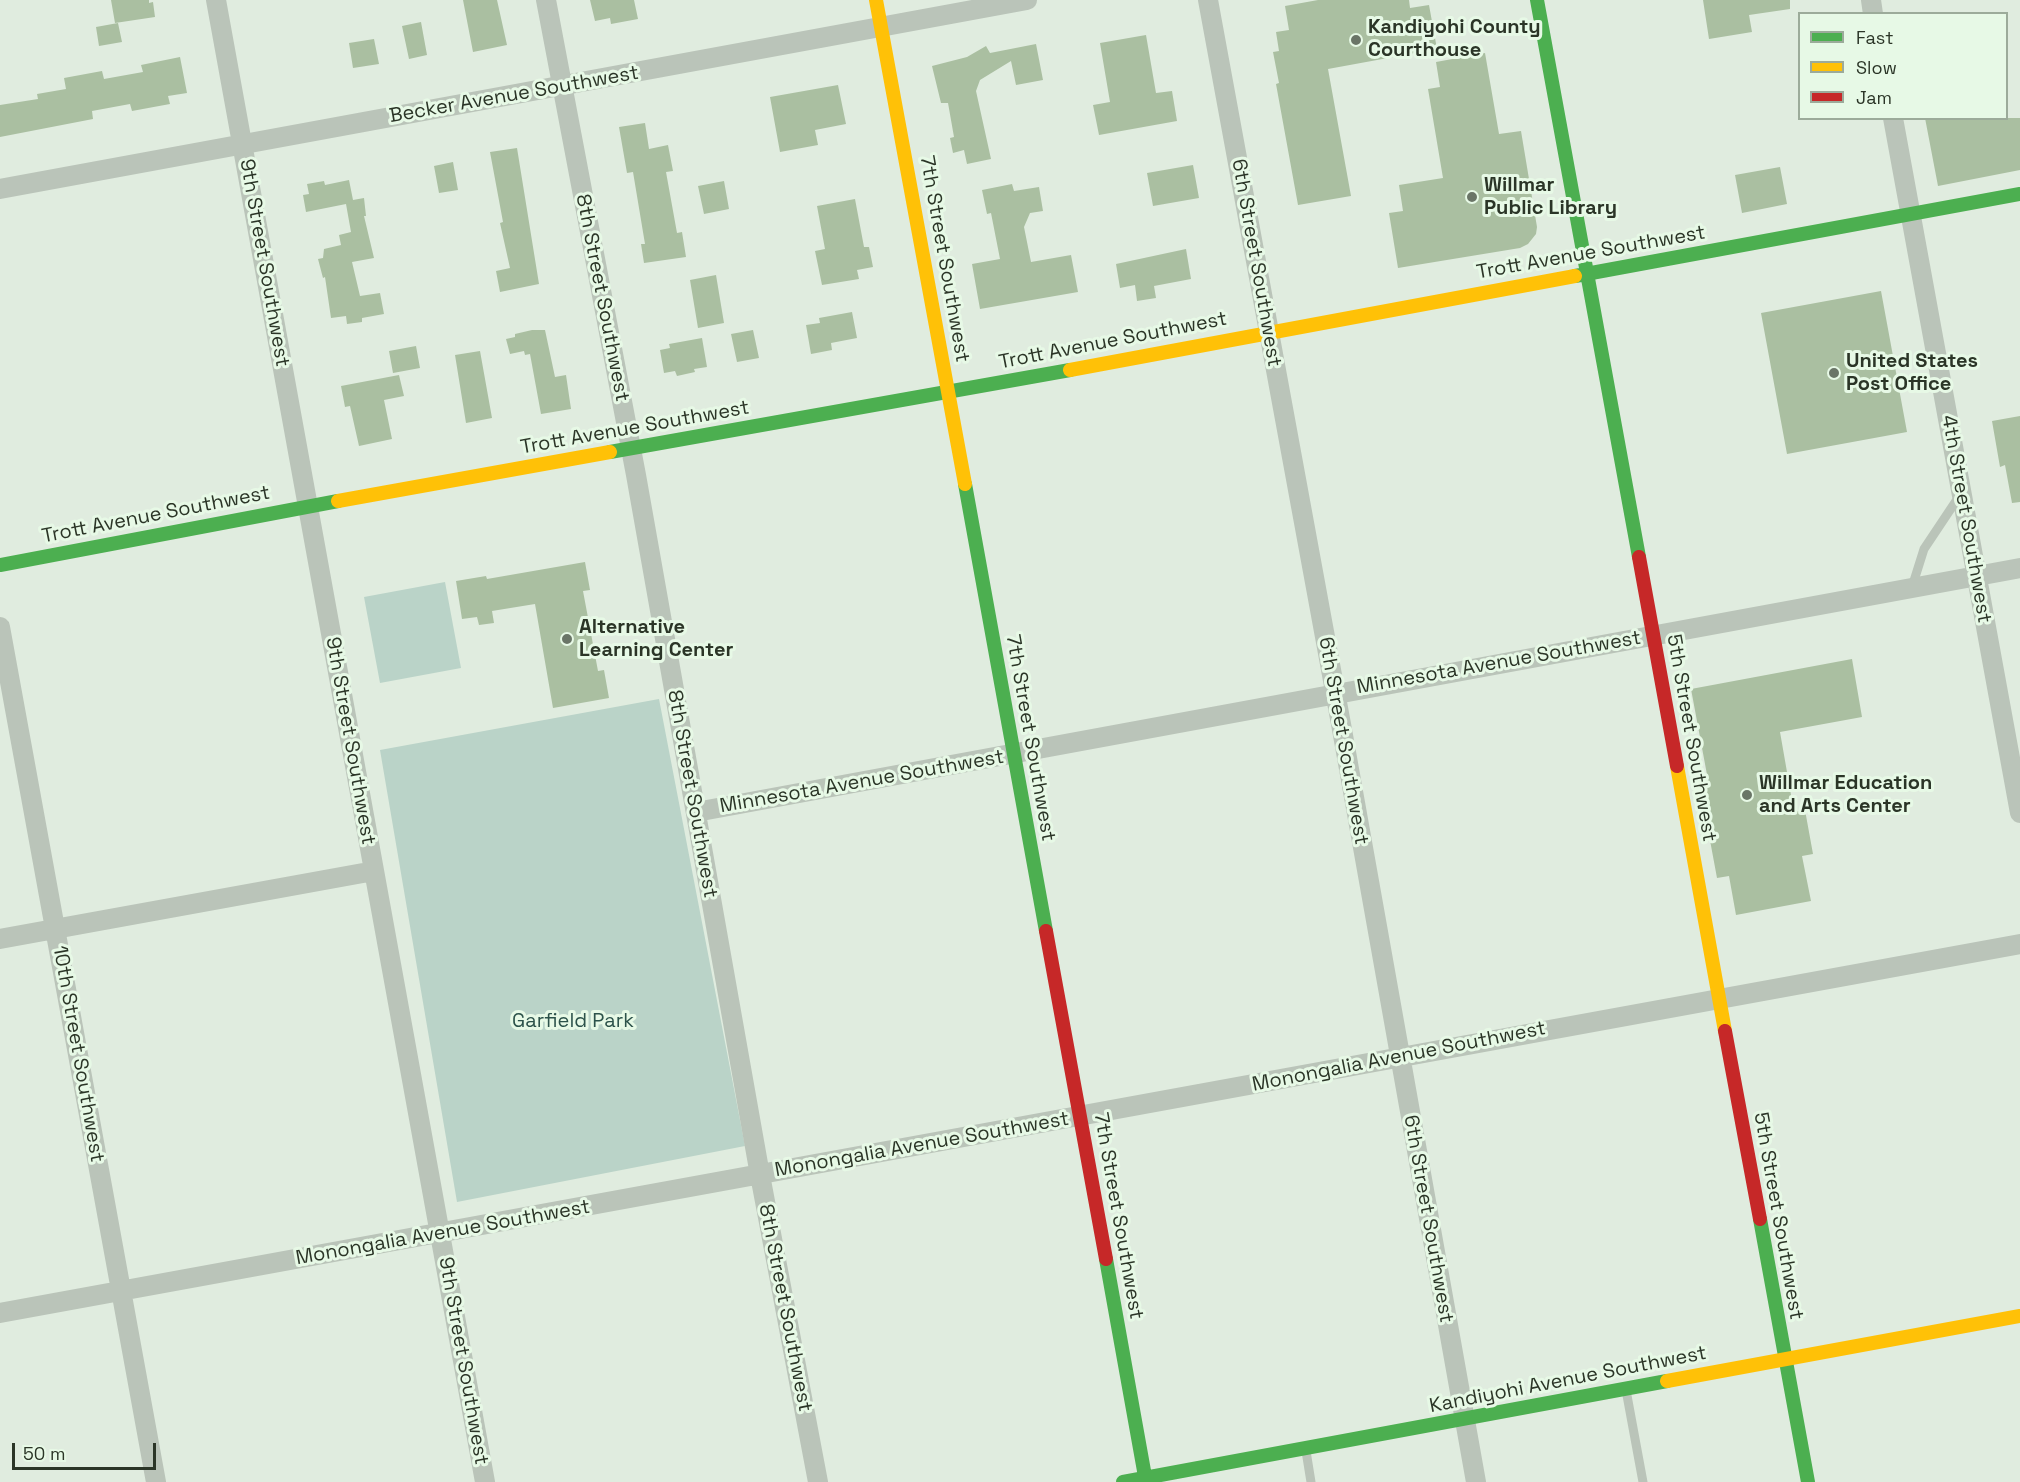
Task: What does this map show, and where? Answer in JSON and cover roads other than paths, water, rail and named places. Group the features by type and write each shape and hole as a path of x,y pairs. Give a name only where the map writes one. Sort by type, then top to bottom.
{"street":[{"name":"9th Street Southwest","path":"216,0 485,1482"},
{"name":"8th Street Southwest","path":"546,0 818,1482"},
{"name":"7th Street Southwest","path":"876,0 1146,1480"},
{"name":"Becker Avenue Southwest","path":"0,189 1027,0"},
{"name":"6th Street Southwest","path":"1208,0 1476,1482"},
{"name":"5th Street Southwest","path":"1537,0 1808,1482"},
{"name":"4th Street Southwest","path":"1893,120 2020,813"},
{"name":"Trott Avenue Southwest","path":"0,565 308,506 949,392 2020,194"},
{"name":"Minnesota Avenue Southwest","path":"696,812 2020,568"},
{"name":"10th Street Southwest","path":"0,627 156,1482"},
{"path":"0,939 374,871"},
{"name":"Monongalia Avenue Southwest","path":"0,1313 2020,944"},
{"name":"Kandiyohi Avenue Southwest","path":"1124,1482 1146,1480 1785,1358 2020,1316"}],"lane":[{"path":"1912,587 1924,549 1962,493"},
{"path":"1626,1389 1643,1482"},
{"path":"1305,1449 1311,1482"}],"place":[{"name":"Kandiyohi County Courthouse","path":"1356,40"},
{"name":"Willmar Public Library","path":"1472,197"},
{"name":"United States Post Office","path":"1834,373"},
{"name":"Alternative Learning Center","path":"567,639"},
{"name":"Willmar Education and Arts Center","path":"1747,795"}],"park label":[{"name":"Garfield Park","path":"573,1022"}]}
